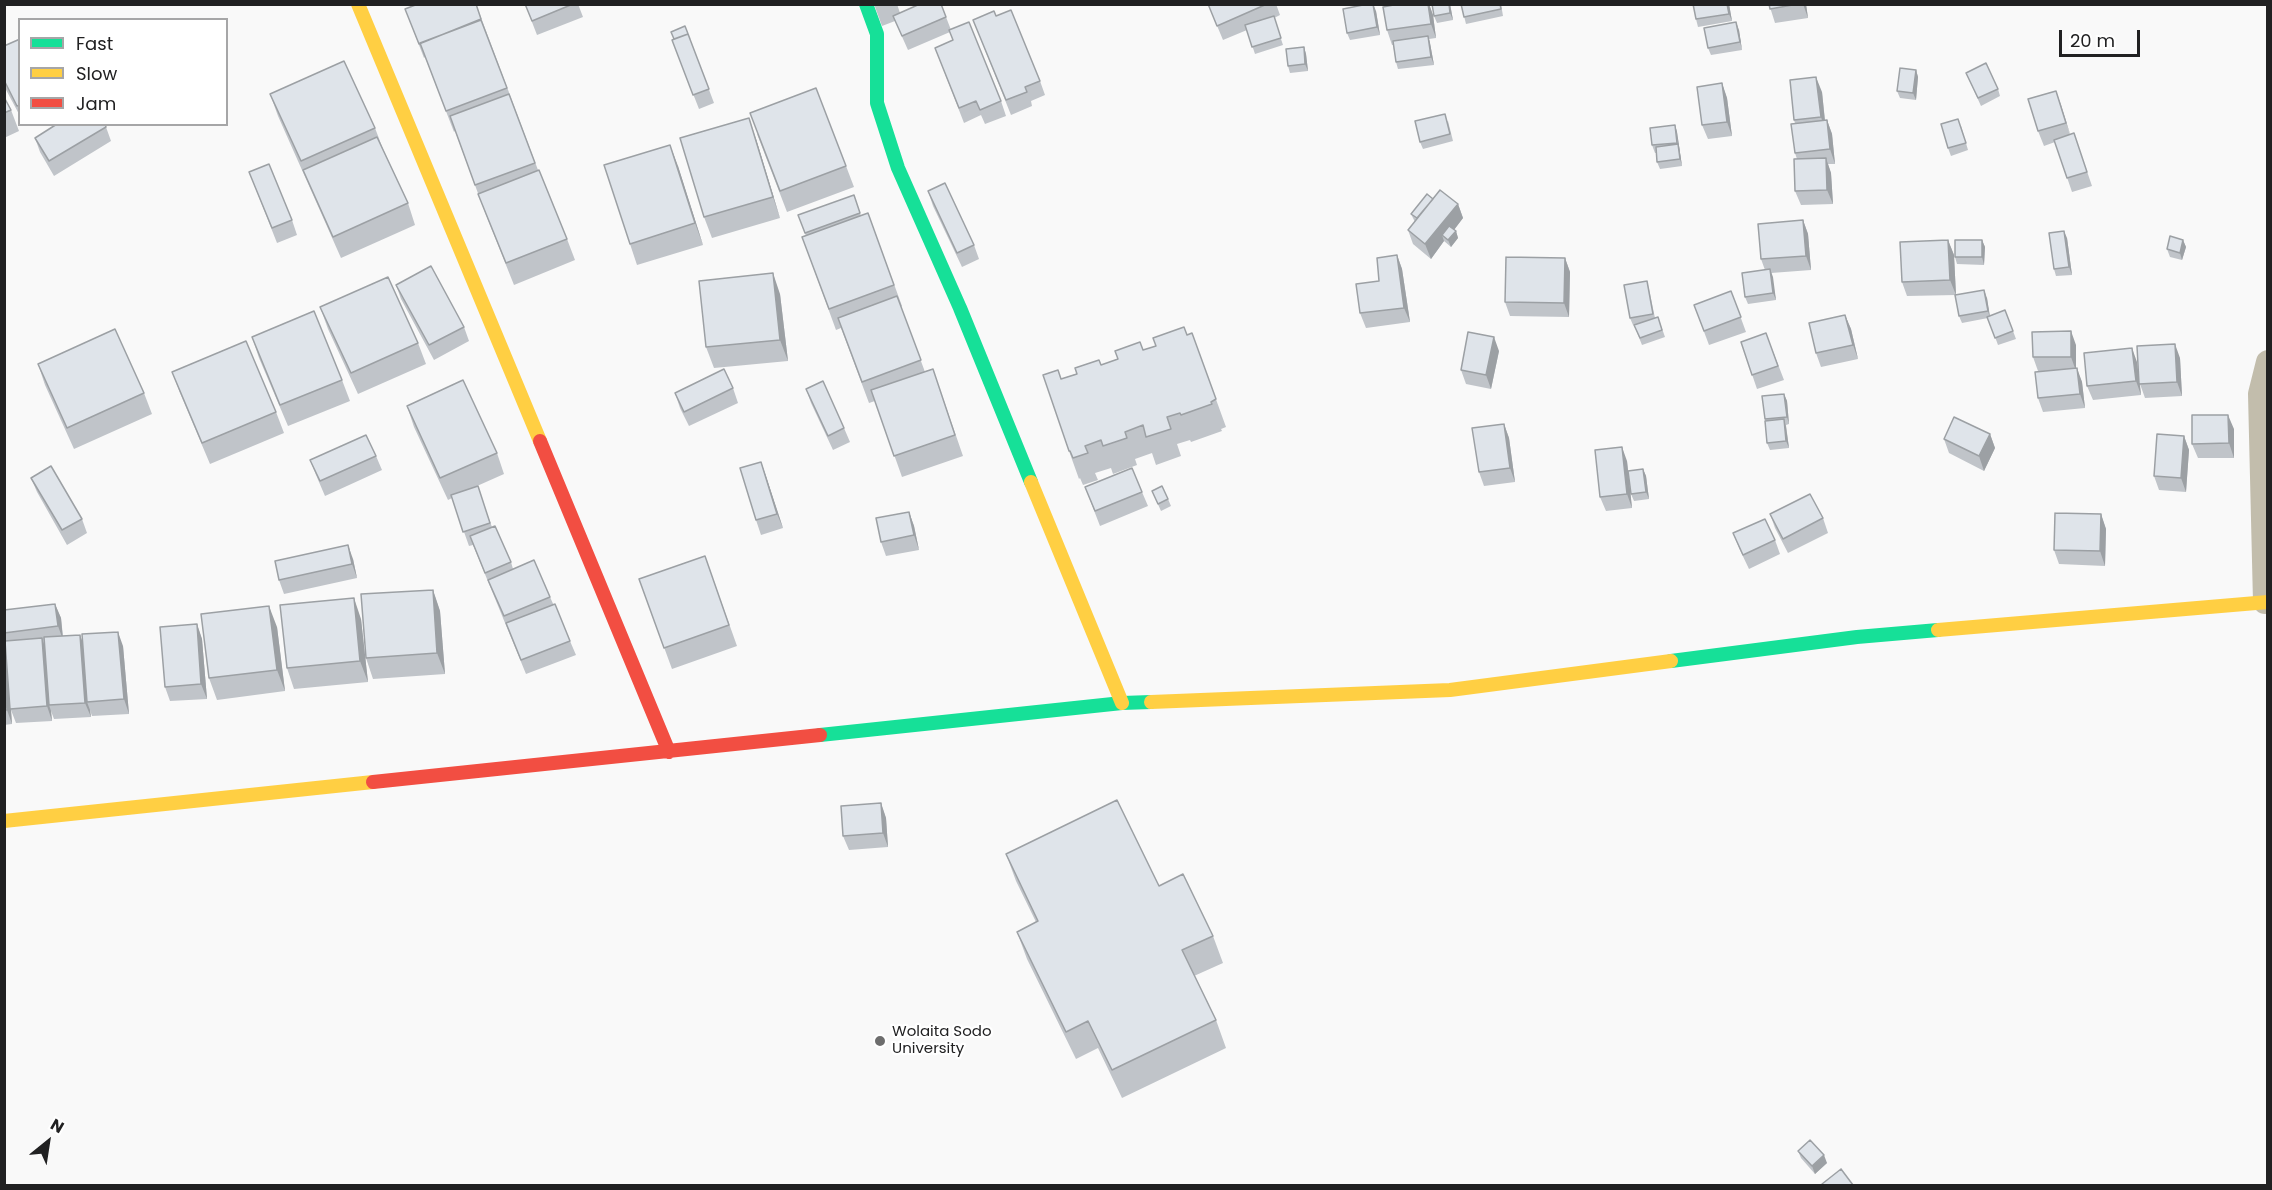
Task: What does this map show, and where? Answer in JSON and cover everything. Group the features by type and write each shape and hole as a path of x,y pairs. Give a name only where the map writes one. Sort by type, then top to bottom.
{"street":[{"path":"358,4 669,752"},
{"path":"866,4 877,34 877,103 898,168 960,308 1122,703"},
{"path":"4,820 1122,703 1450,690 1857,637 2266,602 2260,394 2268,362"}],"building":[{"path":"418,4 476,4 481,19 419,44 405,9"},
{"path":"525,4 573,4 532,21"},
{"path":"920,4 941,4 946,17 902,36 893,16"},
{"path":"1208,4 1267,4 1217,26"},
{"path":"1373,4 1377,27 1347,33 1343,9"},
{"path":"1399,4 1428,4 1431,24 1387,30 1383,7"},
{"path":"1432,4 1449,4 1450,13 1434,16"},
{"path":"1461,4 1500,4 1501,9 1464,17"},
{"path":"1693,4 1727,4 1729,14 1696,19"},
{"path":"1769,4 1798,4 1770,9"},
{"path":"1011,10 1040,81 1025,87 1027,92 1006,100 973,20 994,11 996,16"},
{"path":"1274,16 1281,38 1252,47 1245,25"},
{"path":"481,20 507,88 446,111 420,43"},
{"path":"969,22 1001,101 980,110 976,101 959,108 935,48 953,40 949,30"},
{"path":"1736,22 1740,42 1708,48 1704,28"},
{"path":"685,26 690,39 688,34 674,39 671,32"},
{"path":"688,34 709,89 693,95 672,40"},
{"path":"1428,36 1431,57 1396,62 1393,41"},
{"path":"18,40 17,106 4,80 4,46"},
{"path":"1304,47 1305,64 1288,66 1286,49"},
{"path":"344,61 375,128 301,161 270,94"},
{"path":"1986,63 1998,89 1978,98 1966,73"},
{"path":"1900,68 1916,70 1913,93 1897,91"},
{"path":"1816,77 1821,117 1794,120 1790,80"},
{"path":"1722,83 1727,122 1702,125 1697,87"},
{"path":"816,88 846,166 780,191 750,113"},
{"path":"2056,91 2066,123 2038,131 2028,99"},
{"path":"509,94 535,163 475,185 450,116"},
{"path":"4,97 11,110 4,113"},
{"path":"1445,114 1450,134 1420,142 1415,121"},
{"path":"749,118 773,197 704,217 680,138"},
{"path":"1958,119 1966,143 1948,148 1941,124"},
{"path":"1827,120 1830,149 1795,153 1791,124"},
{"path":"1675,125 1677,143 1652,145 1650,128"},
{"path":"54,126 106,127 49,161 35,138"},
{"path":"2074,133 2087,172 2067,178 2054,140"},
{"path":"377,137 408,203 333,237 303,170"},
{"path":"1678,144 1680,159 1657,162 1656,147"},
{"path":"670,145 695,223 630,244 604,165"},
{"path":"1826,158 1827,190 1795,191 1794,159"},
{"path":"269,164 292,220 272,228 249,172"},
{"path":"539,170 567,239 506,263 478,194"},
{"path":"945,183 974,245 957,253 928,191"},
{"path":"1440,190 1458,204 1425,244 1408,230"},
{"path":"1427,194 1433,199 1417,218 1411,214"},
{"path":"854,195 860,213 805,233 798,215"},
{"path":"868,213 894,285 829,309 802,237"},
{"path":"1803,220 1806,256 1761,259 1758,224"},
{"path":"1449,226 1456,231 1448,240 1442,235"},
{"path":"2064,231 2069,267 2054,269 2049,233"},
{"path":"2170,236 2183,240 2180,253 2167,249"},
{"path":"1948,240 1950,280 1902,282 1900,242"},
{"path":"1955,240 1982,240 1982,257 1955,257"},
{"path":"1397,255 1404,308 1360,313 1356,284 1379,281 1377,258"},
{"path":"1506,257 1565,258 1564,303 1505,302"},
{"path":"431,266 464,327 429,345 396,285"},
{"path":"1770,269 1773,293 1745,297 1742,273"},
{"path":"773,273 780,340 706,347 699,281"},
{"path":"388,277 418,343 351,373 320,307"},
{"path":"1647,281 1653,314 1630,318 1624,285"},
{"path":"1984,290 1988,311 1959,316 1955,295"},
{"path":"1731,291 1741,317 1704,331 1694,305"},
{"path":"897,296 921,360 862,382 838,318"},
{"path":"2005,310 2013,331 1995,338 1987,317"},
{"path":"314,311 342,380 280,405 252,337"},
{"path":"1845,315 1853,345 1816,353 1809,323"},
{"path":"1658,317 1662,330 1640,338 1634,325"},
{"path":"1184,327 1187,335 1192,333 1216,399 1211,402 1212,404 1181,415 1180,413 1167,417 1171,429 1146,437 1143,425 1125,432 1127,438 1103,446 1101,440 1085,446 1088,453 1073,458 1043,375 1058,370 1061,379 1077,374 1075,368 1099,360 1101,365 1118,359 1115,351 1140,342 1143,350 1156,346 1153,338"},
{"path":"115,329 144,393 67,428 38,364"},
{"path":"2071,331 2071,357 2033,357 2032,332"},
{"path":"1468,332 1494,337 1486,375 1461,370"},
{"path":"1766,333 1778,366 1752,375 1741,342"},
{"path":"246,341 276,412 202,443 172,372"},
{"path":"2175,344 2177,382 2139,384 2137,346"},
{"path":"2132,348 2136,381 2087,386 2084,353"},
{"path":"2077,368 2080,394 2038,398 2035,372"},
{"path":"724,369 733,388 684,412 675,393"},
{"path":"933,369 955,435 894,456 871,390"},
{"path":"463,380 497,453 440,478 407,406"},
{"path":"823,381 844,428 828,436 806,389"},
{"path":"1784,394 1787,417 1765,419 1762,396"},
{"path":"2192,415 2228,415 2229,443 2192,444"},
{"path":"1954,417 1990,434 1979,456 1944,439"},
{"path":"1784,419 1786,441 1767,443 1765,421"},
{"path":"1504,424 1510,468 1479,472 1472,428"},
{"path":"2157,434 2184,436 2181,478 2154,476"},
{"path":"366,435 376,456 320,481 310,460"},
{"path":"1622,447 1627,494 1600,497 1595,450"},
{"path":"761,462 777,514 756,520 740,468"},
{"path":"51,466 82,519 62,530 31,478"},
{"path":"1132,468 1142,492 1095,511 1085,487"},
{"path":"1643,469 1646,492 1631,494 1628,471"},
{"path":"478,486 490,523 463,532 451,495"},
{"path":"1162,486 1168,499 1158,504 1152,491"},
{"path":"1810,494 1823,518 1783,539 1770,514"},
{"path":"909,512 914,535 881,542 876,518"},
{"path":"2055,513 2101,514 2100,551 2054,550"},
{"path":"1765,519 1775,540 1743,555 1733,533"},
{"path":"495,526 511,562 485,573 470,536"},
{"path":"348,545 352,564 279,580 275,561"},
{"path":"705,556 729,625 664,648 639,579"},
{"path":"534,560 550,597 504,616 488,580"},
{"path":"433,590 437,653 366,658 361,594"},
{"path":"354,598 360,661 287,668 280,605"},
{"path":"55,604 58,626 4,633 4,610"},
{"path":"555,604 570,641 521,660 506,623"},
{"path":"269,606 277,670 209,678 201,614"},
{"path":"197,624 201,684 165,687 160,627"},
{"path":"118,632 124,699 87,702 82,634"},
{"path":"80,635 85,703 49,705 44,637"},
{"path":"42,638 47,706 10,709 5,641"},
{"path":"4,680 7,710 4,710"},
{"path":"1117,800 1159,886 1183,874 1213,936 1182,950 1216,1020 1112,1070 1088,1021 1066,1032 1017,932 1038,921 1006,854"},
{"path":"881,803 883,833 843,836 841,806"},
{"path":"1810,1140 1824,1155 1812,1166 1798,1151"},
{"path":"1841,1169 1853,1185 1822,1184"}],"traffic: fast":[{"path":"866,4 877,34 877,103 898,168 960,308 1031,482"},
{"path":"1671,661 1857,637 1938,630"},
{"path":"820,735 1122,703 1151,702"}],"traffic: slow":[{"path":"358,4 540,441"},
{"path":"1031,482 1122,703"},
{"path":"1938,630 2268,602"},
{"path":"1151,702 1450,690 1671,661"},
{"path":"4,821 373,782"}],"traffic: jam":[{"path":"540,441 669,752"},
{"path":"373,782 820,735"}],"place":[{"name":"Wolaita Sodo University","path":"880,1041"}]}
